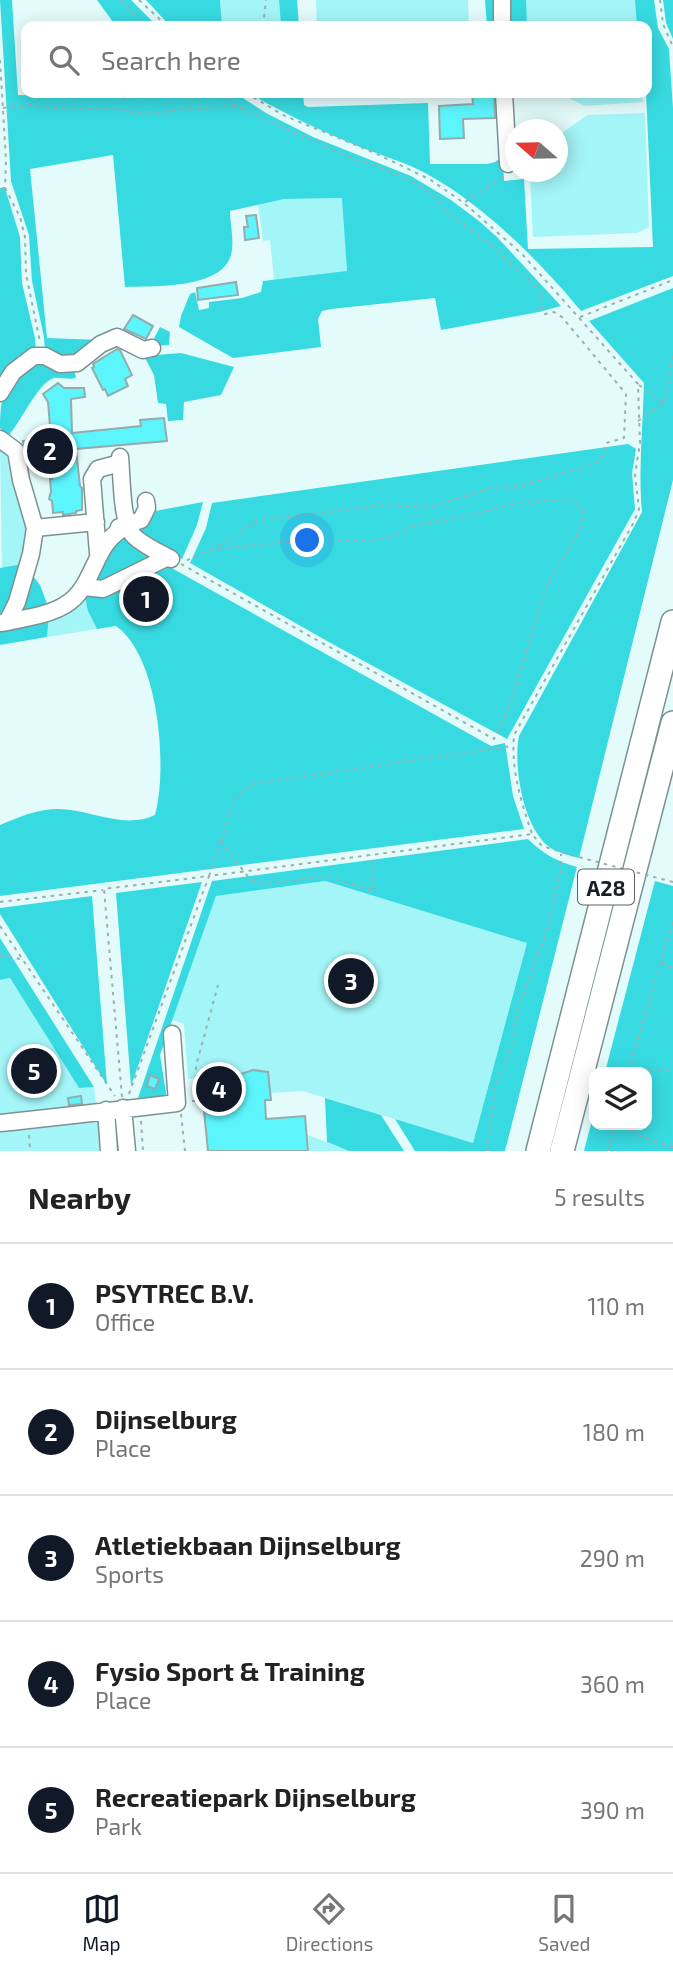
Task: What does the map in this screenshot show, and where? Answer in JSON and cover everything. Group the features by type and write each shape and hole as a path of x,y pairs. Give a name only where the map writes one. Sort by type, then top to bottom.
{"highway":[{"name":"A28","path":"538,1151 673,622"},
{"name":"A28","path":"562,1151 673,723"}],"lane":[{"path":"502,0 502,21"},
{"path":"504,98 505,119"},
{"path":"0,393 13,372 28,360 40,356 60,363 77,363 117,337 143,350 152,348"},
{"path":"0,439 16,451 35,528 31,554 17,602 4,623"},
{"path":"83,587 103,589 169,558 137,539 128,526 120,460 98,469 92,479 99,557"},
{"path":"4,623 65,605 83,587 106,540 115,531 141,520 147,508 146,501"},
{"path":"35,528 128,526"},
{"path":"0,1123 86,1115 106,1110 179,1109 172,1034"},
{"path":"127,1151 132,1108"},
{"path":"106,1110 108,1151"}],"path":[{"path":"121,0 140,21"},
{"path":"139,0 162,21"},
{"path":"264,21 266,0"},
{"path":"660,0 663,24 673,47"},
{"path":"0,60 5,188 20,217 25,237 26,274 38,327 40,356"},
{"path":"188,110 192,98"},
{"path":"213,549 310,540 370,541 392,536 411,527 476,514 500,506 555,498 567,499 579,505 584,512 582,526 546,587 511,702 494,739 179,563 213,549 259,520 387,505 430,507 486,489 518,487 600,462 606,443 624,438 626,394 562,317 554,312 545,314 539,304 542,296 536,287 490,244 449,214 434,196 383,168 352,158 236,106 226,98"},
{"path":"254,98 285,116 375,153 431,180 464,203 522,254 638,384 664,403"},
{"path":"2,108 30,105 54,108 112,107 146,113 236,106"},
{"path":"464,203 505,175"},
{"path":"0,188 5,188"},
{"path":"580,317 673,280"},
{"path":"638,421 664,403 673,352"},
{"path":"638,384 640,443 635,475 639,509 514,736 512,758 519,796 532,834 542,846 673,882"},
{"path":"132,1108 234,799 251,784 513,746"},
{"path":"0,902 532,834"},
{"path":"221,842 250,879 267,884 324,876 374,891 371,853"},
{"path":"487,1151 495,1087 510,1052 520,1003 546,933 561,868 561,853"},
{"path":"104,889 132,1108 143,1151"},
{"path":"630,1067 673,920"},
{"path":"0,926 21,959 132,1108"},
{"path":"0,955 21,959"},
{"path":"662,961 673,969"},
{"path":"173,1120 179,1109 195,1101 196,1066 218,985"},
{"path":"652,1071 673,1069"},
{"path":"179,1109 185,1151"},
{"path":"28,1120 30,1151"},
{"path":"608,1151 614,1130"},
{"path":"631,1130 641,1137 673,1147"}],"shaded area":[{"path":"0,0 12,0 18,95 21,98 243,98 313,137 411,176 451,200 497,237 561,306 441,330 435,298 331,309 322,311 318,319 321,347 233,358 179,327 190,294 195,292 199,310 209,308 209,302 242,298 261,292 263,281 347,271 342,198 284,199 230,211 232,249 229,260 222,269 197,281 182,284 125,287 113,155 30,169 47,338 102,340 72,359 45,353 32,281 29,235 11,181"},
{"path":"97,0 131,0 152,21 112,21"},
{"path":"146,0 220,0 222,21 165,21"},
{"path":"220,0 279,0 281,21 222,21"},
{"path":"279,0 297,0 299,21 281,21"},
{"path":"316,0 468,0 469,21 317,21"},
{"path":"485,0 497,0 498,21 487,21"},
{"path":"506,0 526,0 527,21 507,21"},
{"path":"517,0 636,0 637,21 518,21"},
{"path":"635,0 654,0 658,28 669,49 673,108 673,276 581,311 546,271 505,231 438,180 317,128 258,98 303,98 304,105 308,107 428,103 430,164 487,164 503,156 504,181 524,182 528,249 653,247 646,98 652,98 652,21 637,21"},
{"path":"663,0 673,0 673,39 666,23"},
{"path":"568,98 643,98 643,102 585,106"},
{"path":"645,113 649,227 637,233 533,237 530,182 568,182 568,129 587,115"},
{"path":"0,188 5,188 20,237 22,283 36,352 0,382"},
{"path":"343,198 347,272 274,280 270,240 263,241 258,204 284,199"},
{"path":"673,288 673,480 579,858 559,852 539,837 526,810 522,794 517,748 519,736 642,512 644,383 589,321"},
{"path":"160,327 170,332 169,345 150,346"},
{"path":"181,353 234,367 221,395 184,402 183,420 168,421 166,404 158,403 154,375 144,356"},
{"path":"37,362 74,368 76,378 54,378 48,381 8,436 0,428 4,396 12,383"},
{"path":"628,444 636,449 632,473 635,509 507,739 190,563 206,528 212,503"},
{"path":"0,449 10,459 15,491 28,526 23,564 2,569"},
{"path":"203,502 197,525 182,559 140,534 150,512"},
{"path":"121,535 159,556 99,584 94,578"},
{"path":"23,564 11,602 0,619 0,568"},
{"path":"168,566 491,746 505,743 513,796 524,829 0,896 0,825 50,809 70,810 119,820 143,819 155,815 159,794 160,742 151,686 131,641 116,626 97,629 88,611 84,593 108,592"},
{"path":"30,572 40,585 48,606 16,616"},
{"path":"84,593 97,629 47,637 49,616"},
{"path":"49,616 47,637 0,645 0,629"},
{"path":"528,839 550,856 577,867 505,1151 415,1151 395,1119 473,1143 527,943 325,881 216,896 160,1055 167,1099 137,1101 212,881"},
{"path":"324,881 527,943 473,1143 303,1091 270,1093 268,1072 256,1070 256,1074 250,1071 238,1075 188,1079 184,1024 172,1020 216,896"},
{"path":"655,881 673,886 673,1151 584,1151 589,1130 652,1130 652,1067 606,1067"},
{"path":"202,882 131,1086 116,893"},
{"path":"92,896 107,1085 0,914 0,908"},
{"path":"0,938 94,1087 79,1088 10,978 0,980"},
{"path":"10,978 79,1088 94,1087 101,1151 0,1151 0,980"},
{"path":"325,1098 381,1115 404,1151 349,1151 327,1142"},
{"path":"308,1135 349,1151 309,1151"}],"building":[{"path":"472,98 494,98 495,118 463,119 464,138 440,139 439,106 473,104"},
{"path":"256,215 259,238 245,240 244,227 248,227 246,216"},
{"path":"236,282 238,295 198,300 197,288"},
{"path":"133,315 153,326 146,339 124,329"},
{"path":"117,349 132,375 125,379 128,386 108,396 92,368 93,364"},
{"path":"58,383 64,388 84,388 85,397 71,399 72,433 141,426 140,420 164,418 167,441 76,449 82,488 82,510 63,515 63,512 53,513 52,501 49,499 52,479 50,452 27,454 23,441 51,438 48,402 43,394"},
{"path":"156,583 159,603 167,601 168,613 158,614 159,623 147,624 144,602 131,604 130,596 148,593 147,584"},
{"path":"253,1070 268,1072 271,1100 265,1100 266,1119 305,1116 308,1151 208,1151 204,1111 209,1110 200,1090 201,1078 238,1075"},
{"path":"150,1075 159,1079 155,1089 147,1086"},
{"path":"81,1096 82,1104 69,1105 68,1098"}],"place":[{"name":"Dijnselburg","path":"50,451"},
{"name":"PSYTREC B.V.","path":"146,599"},
{"name":"Atletiekbaan Dijnselburg","path":"351,981"},
{"name":"Recreatiepark Dijnselburg","path":"34,1071"},
{"name":"Fysio Sport & Training","path":"219,1089"}]}
